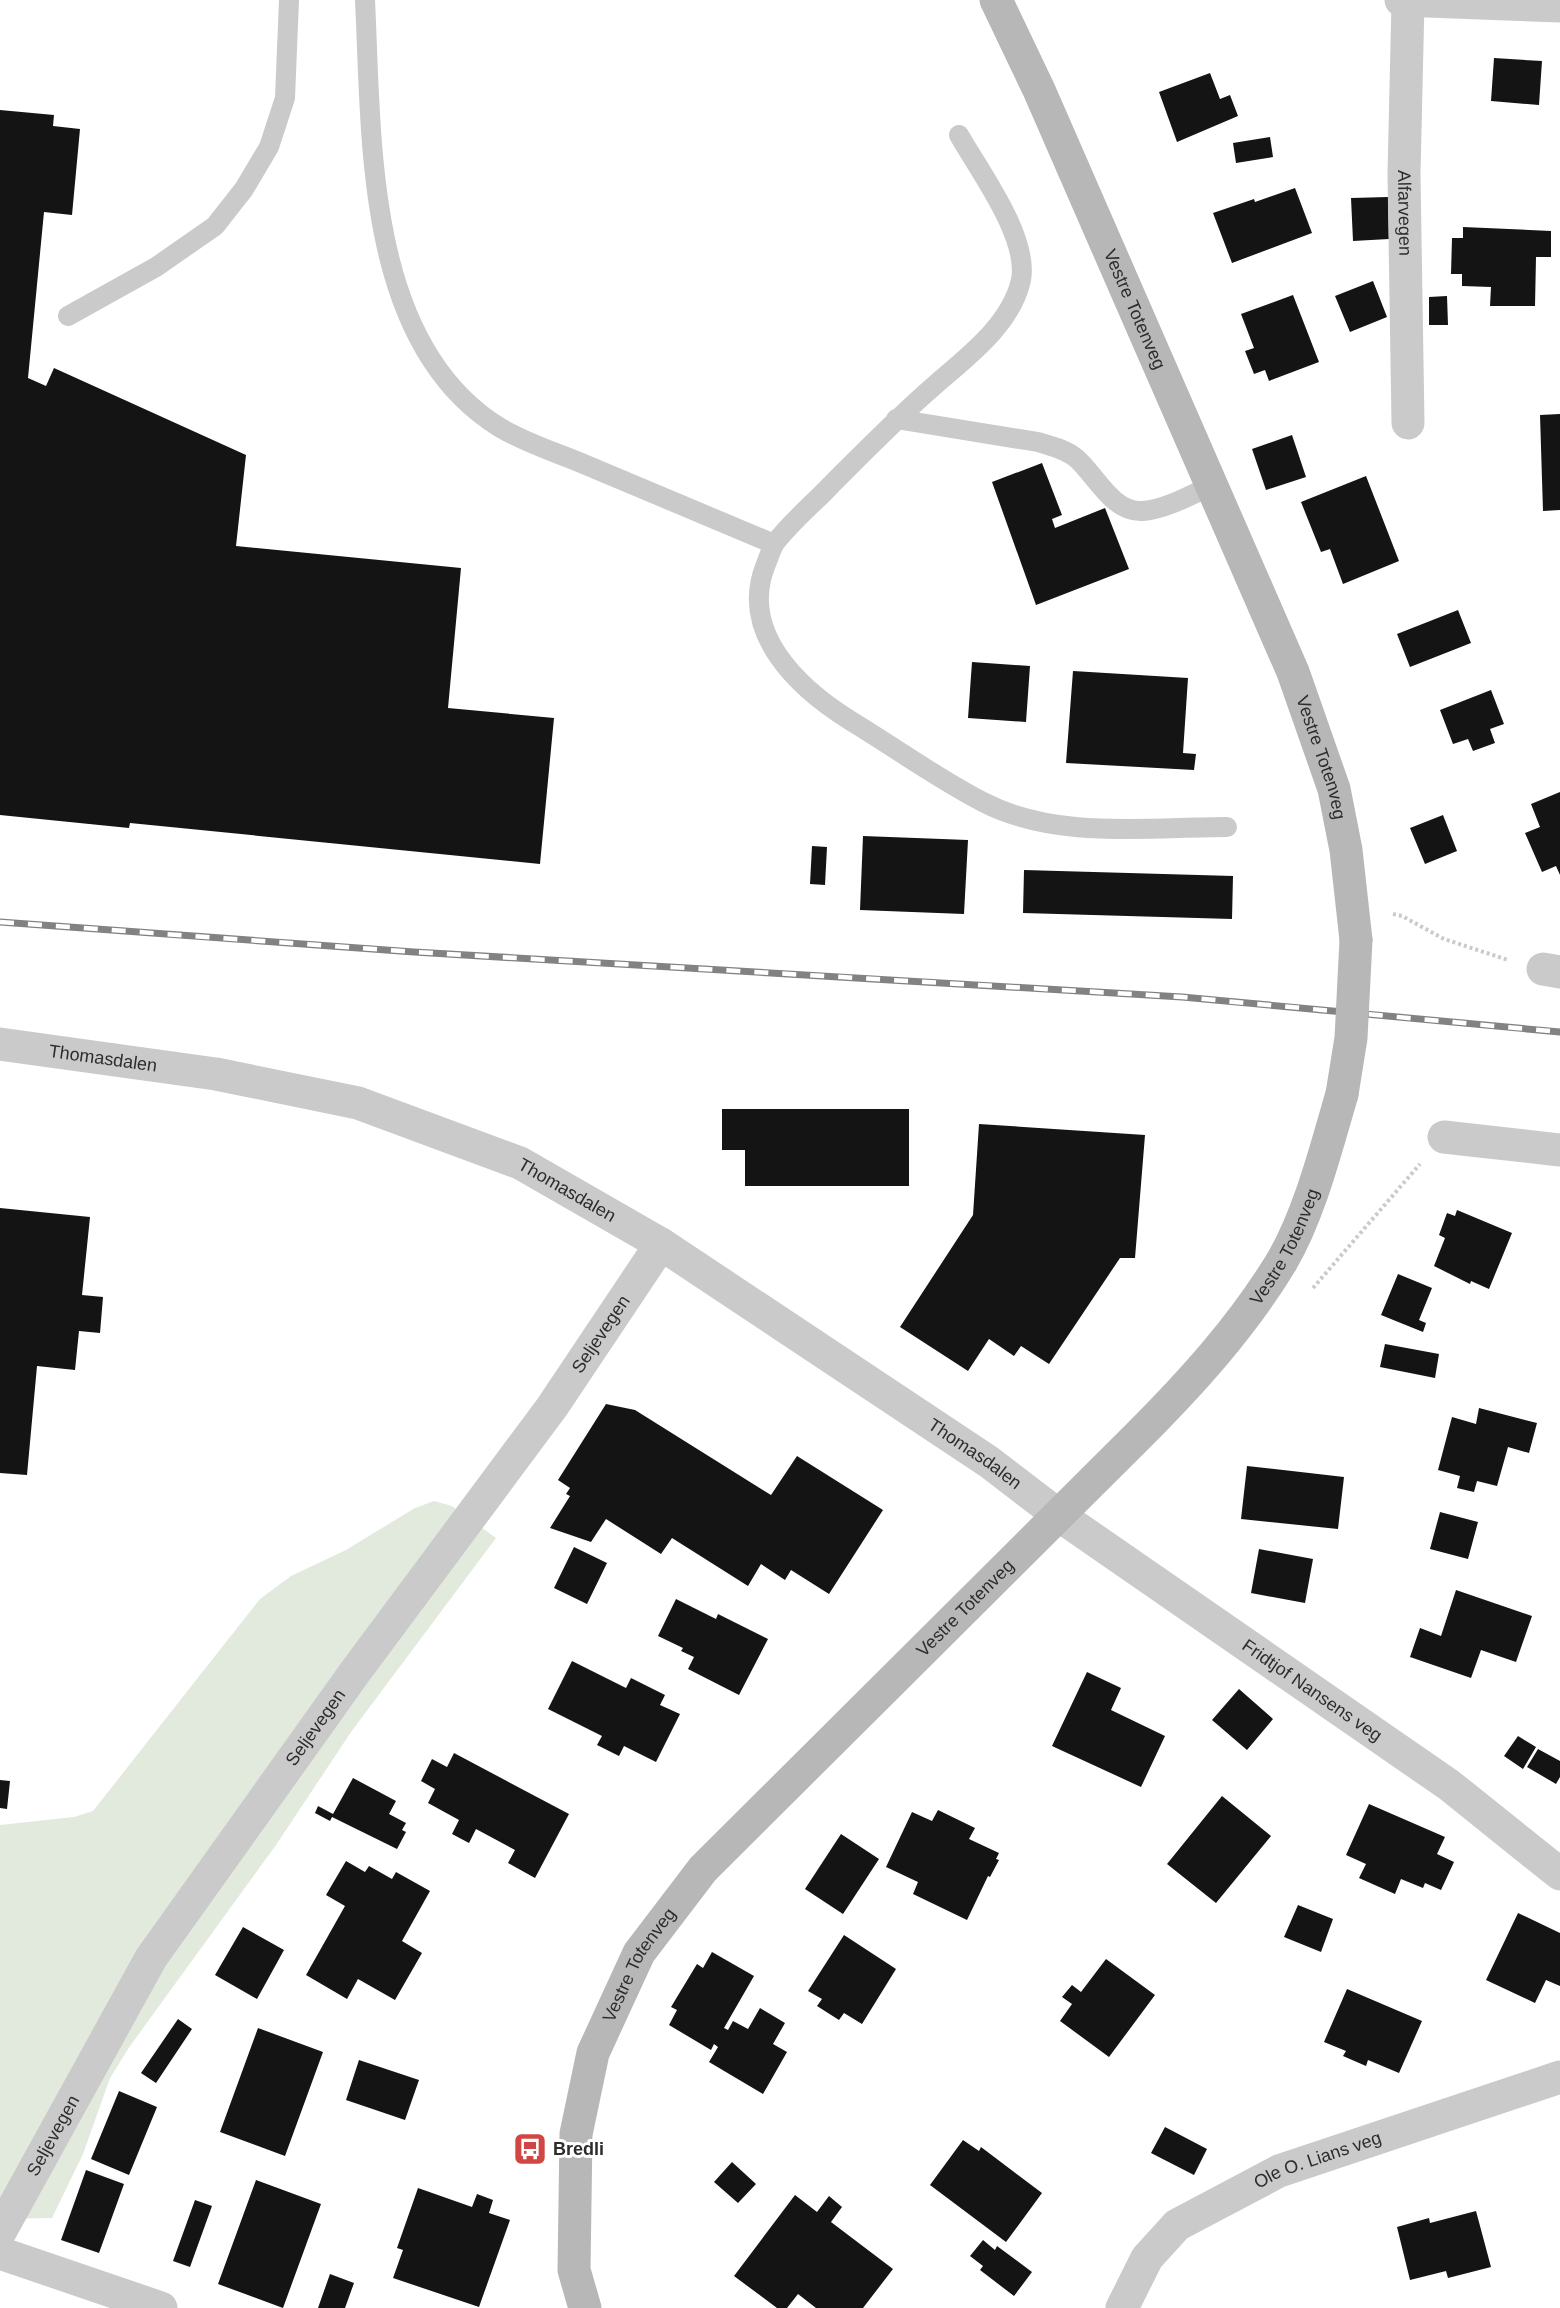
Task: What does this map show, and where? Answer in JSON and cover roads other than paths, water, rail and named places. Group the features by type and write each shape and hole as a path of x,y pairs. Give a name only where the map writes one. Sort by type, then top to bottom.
{"main road":[{"name":"Vestre Totenveg","path":"585,2308 574,2270 576,2134 593,2053 639,1953 703,1869 1192,1382 1239,1324 1282,1260 1316,1182 1342,1094 1352,1038 1356,940 1354,906 1334,789 1316,734 1293,672 1212,485 1039,90 996,0"}],"street":[{"path":"1401,0 1560,6"},
{"name":"Alfarvegen","path":"1408,1 1404,198 1408,423"},
{"name":"Thomasdalen","path":"0,1044 216,1074 358,1103 520,1163 661,1244 988,1462 1057,1514"},
{"path":"1444,1137 1560,1150"},
{"name":"Seljevegen","path":"0,2232 151,1958 349,1682 552,1407 661,1244"},
{"name":"Fridtjof Nansens veg","path":"1057,1514 1449,1785 1560,1874"},
{"name":"Ole O. Lians veg","path":"1122,2308 1147,2258 1177,2225 1279,2171 1560,2076"},
{"path":"0,2253 161,2308"}],"lane":[{"path":"68,316 156,267 215,226 244,189 269,147 285,98 289,0"},
{"path":"365,0 374,168 395,284 426,353 455,393 500,428 774,544"},
{"path":"959,135 1017,236 1022,263 1020,282 1005,314 985,340 896,420 774,544 760,578 757,603 761,624 784,664 808,692 985,803 1031,819 1082,828 1227,827"},
{"path":"896,420 1038,442 1059,448 1075,456 1115,501 1132,510 1153,508 1212,485"}],"railway":[{"path":"0,922 414,952 1182,997 1560,1032"}],"place":[{"name":"Bredli","path":"530,2149"}]}
